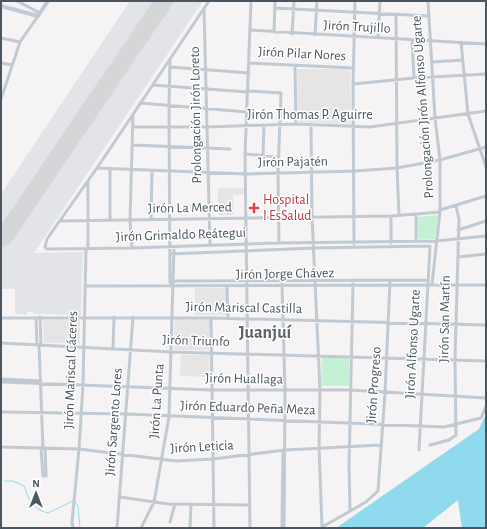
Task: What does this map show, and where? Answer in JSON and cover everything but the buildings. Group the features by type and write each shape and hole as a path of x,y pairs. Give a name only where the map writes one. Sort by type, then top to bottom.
{"street":[{"path":"17,1 39,14"},
{"path":"1,98 3,88 20,42 48,1"},
{"path":"61,221 209,1"},
{"path":"250,528 246,154 251,1"},
{"path":"274,32 275,1"},
{"path":"292,34 294,1"},
{"path":"315,35 317,1"},
{"path":"354,248 355,1"},
{"path":"378,38 380,1"},
{"name":"Prolongación Jirón Alfonso Ugarte","path":"428,1 435,118 440,160 440,211 432,284"},
{"path":"1,6 39,14"},
{"name":"Prolongación Jirón Loreto","path":"204,8 210,245"},
{"path":"275,8 428,16"},
{"path":"396,14 396,124 399,215"},
{"name":"Jirón Trujillo","path":"250,30 292,34 486,44"},
{"path":"1,38 20,42"},
{"path":"412,40 414,78"},
{"path":"461,42 463,75 468,114 486,166"},
{"path":"170,59 169,128 172,247"},
{"path":"432,62 462,60"},
{"path":"1,62 12,65"},
{"name":"Jirón Pilar Nores","path":"249,63 354,68"},
{"path":"295,66 296,124"},
{"path":"170,68 248,73"},
{"path":"354,84 414,78 486,74"},
{"path":"153,85 281,93 278,173 279,243"},
{"path":"140,103 247,112"},
{"name":"Jirón Thomas P. Aguirre","path":"133,126 207,128 296,124 354,127 396,124 486,111"},
{"path":"132,248 130,220 133,114"},
{"path":"311,125 312,216 320,390 319,448 322,528"},
{"path":"263,155 264,126"},
{"path":"132,145 230,149"},
{"name":"Jirón Pajatén","path":"97,168 110,170 170,171 208,174 355,171 397,168 440,160 480,150 486,147"},
{"path":"246,154 279,157"},
{"path":"110,170 110,220"},
{"path":"151,220 152,171"},
{"name":"Jirón Mariscal Cáceres","path":"73,528 73,508 83,385 83,318 87,249 88,181"},
{"name":"Jirón La Merced","path":"61,221 416,215 440,211 486,196"},
{"name":"Jirón San Martín","path":"430,444 449,440 455,437 456,433 456,285 459,219 456,206"},
{"path":"416,215 416,241"},
{"path":"391,216 391,246"},
{"name":"Jirón Grimaldo Reátegui","path":"61,221 47,240 45,247 50,250 279,243 436,241 486,236"},
{"path":"458,230 486,221"},
{"path":"430,246 436,241"},
{"name":"Jirón Grimaldo Reátegui","path":"170,254 314,248 430,246"},
{"name":"Jirón Alfonso Ugarte","path":"419,450 430,246"},
{"name":"Jirón La Punta","path":"172,247 175,254 172,281"},
{"name":"Jirón La Punta","path":"141,528 154,502 169,417 172,317 170,254 172,247"},
{"path":"458,257 486,254"},
{"path":"278,528 283,526 285,420 282,280"},
{"name":"Jirón Jorge Chávez","path":"172,281 248,282 315,280 390,285 427,282"},
{"name":"Jirón Jorge Chávez","path":"85,286 227,286 248,282 282,285 316,285 390,281 427,282 432,284 486,285"},
{"name":"Jirón Progreso","path":"350,510 373,497 378,491 385,393 390,281"},
{"path":"322,528 350,510 353,283"},
{"path":"227,286 228,318"},
{"name":"Jirón Sargento Lores","path":"117,528 133,317"},
{"name":"Jirón Mariscal Castilla","path":"1,318 172,317 486,325"},
{"path":"38,318 43,476 46,476 43,448"},
{"path":"113,348 114,318"},
{"path":"211,318 214,528"},
{"name":"Jirón Triunfo","path":"1,343 171,352 425,358 486,361"},
{"name":"Jirón Huallaga","path":"1,379 169,389 351,390 486,398"},
{"name":"Jirón Huallaga","path":"1,382 41,382"},
{"name":"Jirón Eduardo Peña Meza","path":"1,412 126,414 420,427 455,425 481,418 486,406"},
{"name":"Jirón Leticia","path":"1,447 79,449 123,453 176,461 213,459 284,450 382,445"},
{"path":"120,497 175,504 250,504"},
{"path":"170,522 175,504"},
{"path":"190,504 190,528"}],"shaded area":[{"path":"130,1 203,1 34,253 83,252 81,315 33,314 33,312 27,312 27,315 15,314 15,289 1,289 1,194"},
{"path":"297,69 350,69 350,124 298,122"},
{"path":"218,188 244,188 244,194 233,195 234,215 218,215"},
{"path":"195,288 226,288 226,315 195,315"},
{"path":"175,319 210,320 209,350 174,350"},
{"path":"43,320 80,320 80,343 44,343"},
{"path":"250,331 265,331 265,338 250,337"},
{"path":"181,355 209,355 210,377 180,376"}],"green space":[{"path":"438,215 435,239 418,239 417,217"},
{"path":"322,357 349,358 349,386 321,386"}],"water":[{"path":"486,414 486,528 462,528 458,500 423,528 336,528 479,429"}],"waterway":[{"path":"5,481 13,481 24,486 32,503 39,509 48,513 73,501"},
{"path":"75,501 78,507 80,528"}],"runway":[{"path":"4,237 164,1"}],"place":[{"name":"Hospital I EsSalud","path":"254,208"}],"district":[{"name":"Juanjuí","path":"265,333"}]}
